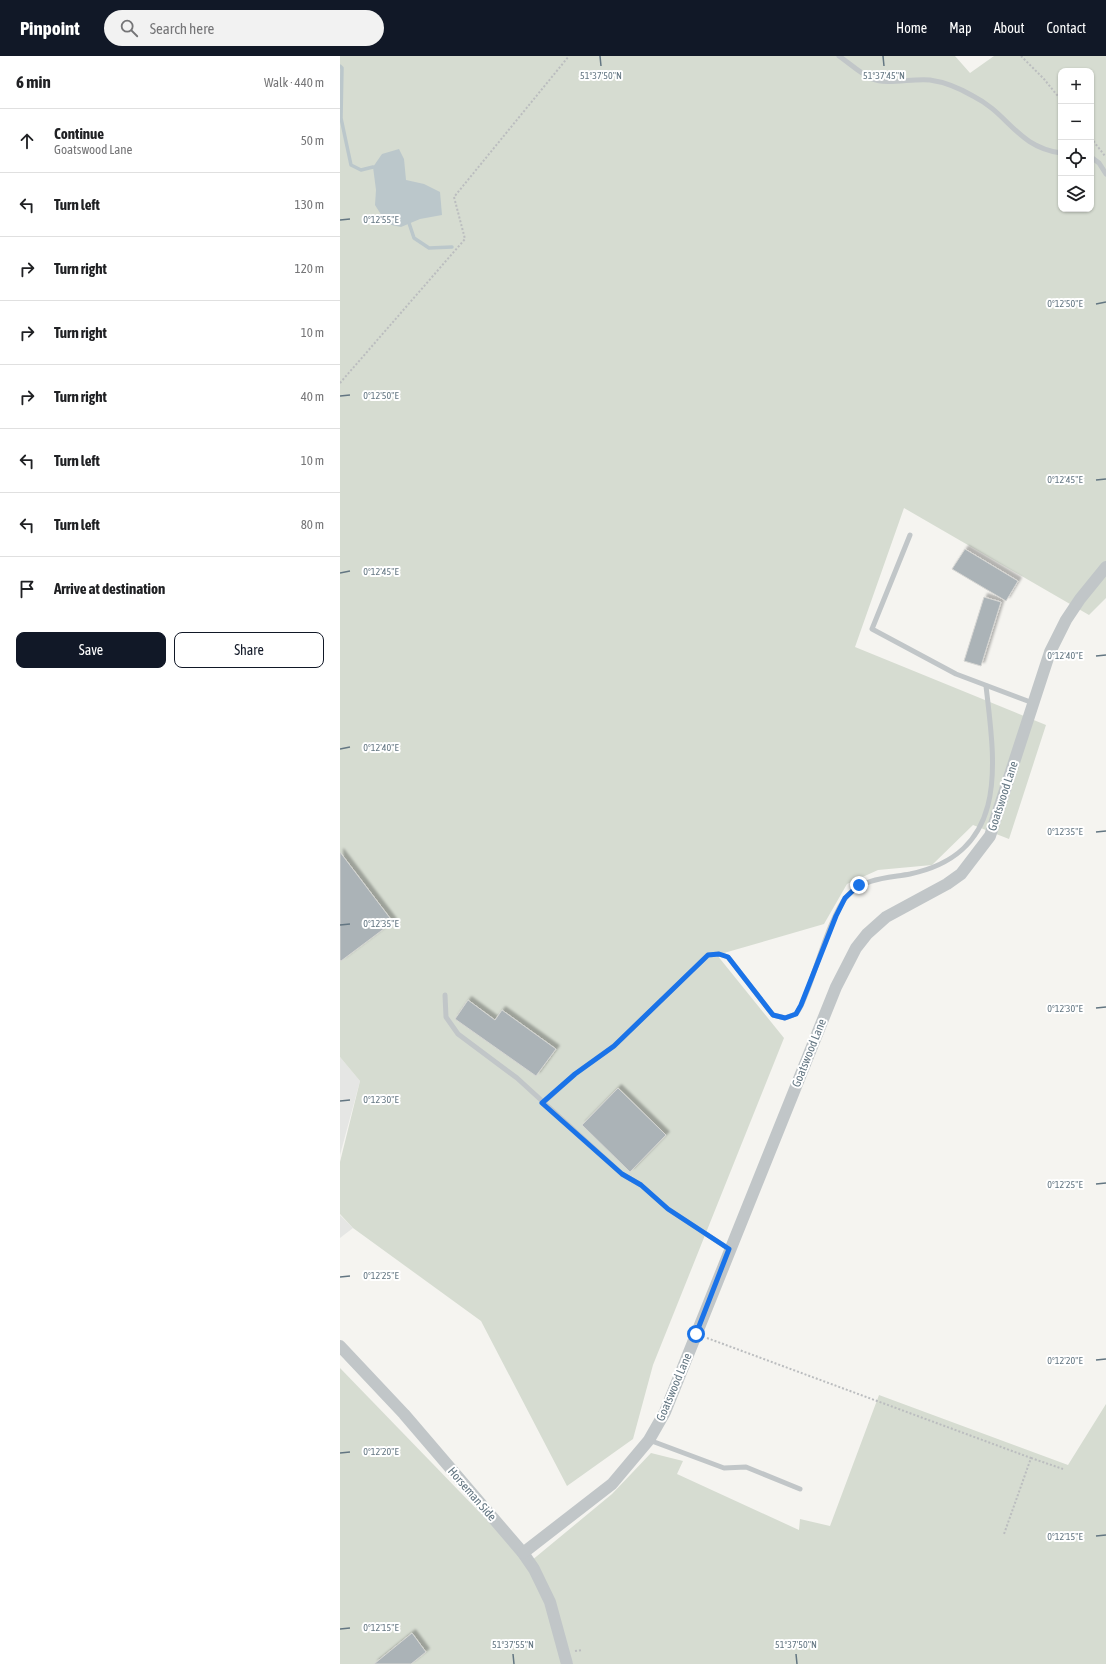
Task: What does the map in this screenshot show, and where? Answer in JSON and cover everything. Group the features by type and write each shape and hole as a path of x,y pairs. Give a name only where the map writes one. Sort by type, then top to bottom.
{"street":[{"name":"Goatswood Lane","path":"523,1553 612,1484 649,1440 665,1412 729,1249 836,987 856,948 867,934 886,917 947,884 961,874 990,836 1032,703 1050,652 1066,620 1080,599 1106,567"},
{"name":"Horseman Side","path":"340,1346 404,1414 523,1553 534,1569 550,1602 567,1664"}],"lane":[{"path":"840,56 872,79 886,81 931,80 948,85 974,96 1015,128 1024,139 1046,151 1058,153"},
{"path":"1094,160 1099,163 1106,174"},
{"path":"910,535 872,629 956,674 1032,703"},
{"path":"542,1103 575,1074 614,1046 708,955 719,954 728,957 773,1015 785,1018 796,1014 801,1005 836,916 849,893 859,885 871,881 931,869 945,863 966,848 974,838 985,814 992,776 992,751 986,686"},
{"path":"445,995 446,1017 458,1034 517,1078 542,1103 622,1174 641,1185 668,1209 729,1249"},
{"path":"649,1440 724,1468 746,1467 800,1489"}],"path":[{"path":"340,383 465,239 454,197 569,56"},
{"path":"1021,56 1044,79 1058,96"},
{"path":"1093,140 1106,157"},
{"path":"696,1334 1063,1469"},
{"path":"1004,1534 1030,1458"}],"shaded area":[{"path":"340,56 955,56 970,73 994,56 1106,56 1106,598 1089,615 904,508 855,647 1046,725 1009,839 973,825 932,865 878,870 847,884 824,924 717,955 784,1038 653,1365 633,1439 567,1486 481,1321 353,1228 340,1214 340,1162 360,1081 340,1057"},
{"path":"399,149 404,159 406,180 424,184 440,192 442,215 420,219 401,227 387,224 375,205 376,190 373,167 382,154"},
{"path":"340,1057 360,1081 340,1155"},
{"path":"340,1215 353,1228 340,1238"},
{"path":"340,1368 523,1557 549,1610 563,1664 340,1664"},
{"path":"879,1395 1068,1465 1106,1404 1106,1664 573,1664 531,1561 612,1494 651,1453 683,1461 677,1474 799,1530 800,1519 830,1526"}],"building":[{"path":"965,549 1018,581 1006,601 952,569"},
{"path":"984,597 1001,602 981,666 964,661"},
{"path":"340,852 393,922 341,961 340,960"},
{"path":"468,1000 495,1020 502,1010 556,1049 536,1076 455,1019"},
{"path":"618,1088 666,1135 630,1172 582,1125"},
{"path":"412,1633 426,1652 411,1664 374,1664"}],"waterway":[{"path":"340,66 342,68 341,118 351,165 361,170 373,167"},
{"path":"409,223 414,238 429,248 452,247"}],"route":[{"path":"696,1334 729,1249 668,1209 641,1185 622,1174 542,1103 575,1074 614,1046 708,955 719,954 728,957 762,1003 773,1015 785,1018 796,1014 799,1011 836,916 845,898 859,885"}]}
